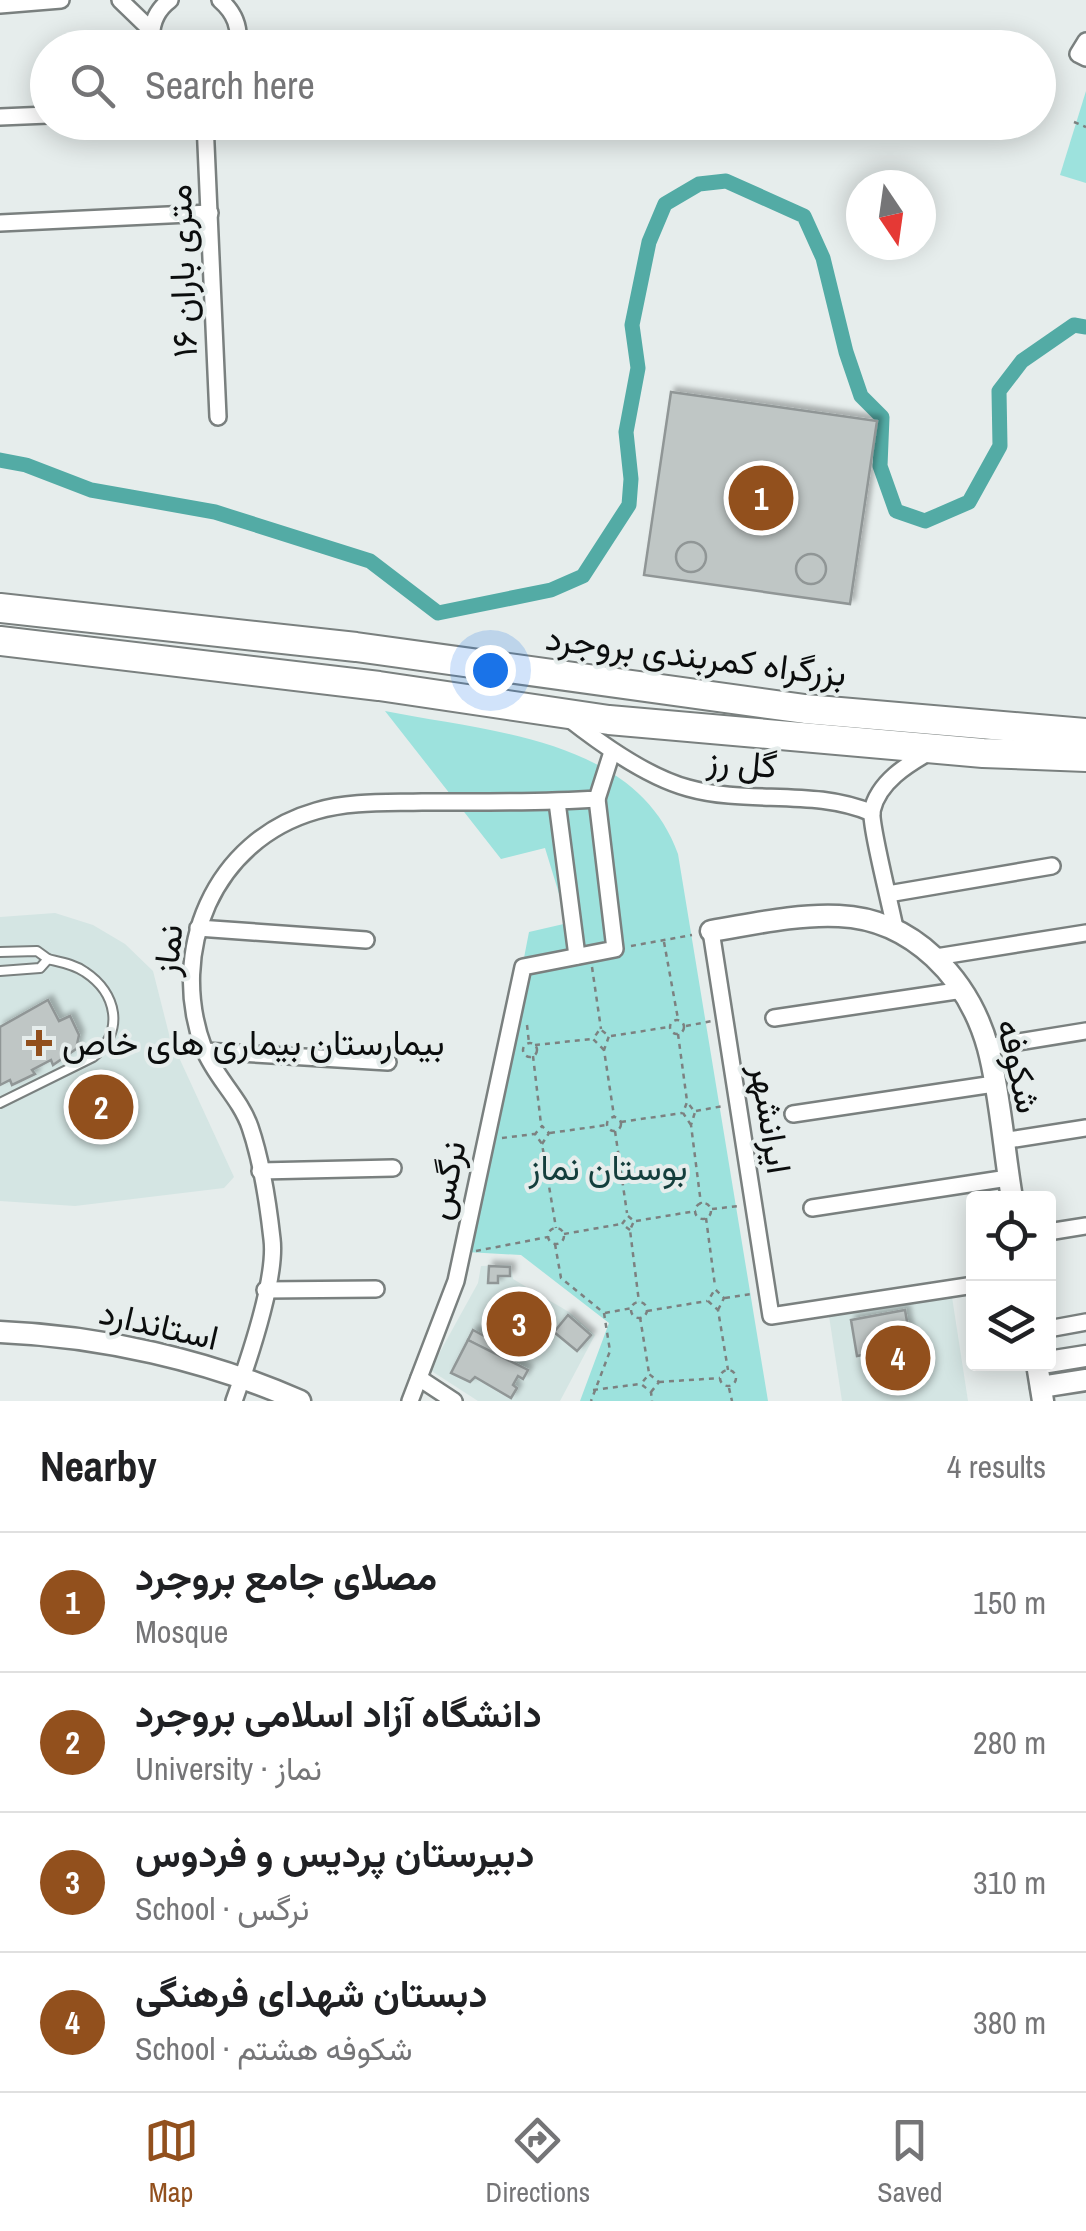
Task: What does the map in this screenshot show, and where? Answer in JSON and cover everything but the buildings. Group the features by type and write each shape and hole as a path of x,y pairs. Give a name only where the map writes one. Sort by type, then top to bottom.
{"highway":[{"name":"بزرگراه کمربندی بروجرد","path":"0,608 356,647 804,710 1073,732"},
{"name":"بزرگراه کمربندی بروجرد","path":"0,641 748,734 1086,757"},
{"path":"1073,732 1086,714"}],"street":[{"path":"0,5 61,0"},
{"path":"120,0 151,30 155,16 170,0"},
{"path":"220,0 230,9 237,30"},
{"path":"0,118 30,116"},
{"name":"۱۶ متری باران","path":"206,140 218,417"},
{"path":"0,223 210,213"},
{"name":"گل رز","path":"562,713 612,752 687,788 846,802 872,813"},
{"path":"895,928 872,813 886,784 911,762 935,749"},
{"path":"557,802 584,955 614,949 597,799 612,752"},
{"name":"نماز","path":"234,1401 271,1270 272,1244 249,1124 205,1051 198,1025 193,947 202,911 226,872 253,843 283,822 319,810 365,803 597,799"},
{"path":"888,894 1052,866"},
{"name":"شکوفه","path":"711,931 790,918 843,916 895,928 936,956 963,990 988,1047 1010,1188"},
{"path":"198,928 366,940"},
{"name":"ایرانشهر","path":"711,931 771,1316 966,1286"},
{"path":"936,956 1086,932"},
{"name":"نرگس","path":"410,1401 456,1281 523,966 584,955"},
{"path":"774,1018 963,990"},
{"path":"988,1047 1086,1031"},
{"path":"205,1051 388,1062"},
{"path":"793,1114 994,1084"},
{"path":"1002,1142 1086,1128"},
{"path":"260,1171 393,1168"},
{"path":"812,1208 1010,1188"},
{"path":"1056,1231 1086,1226"},
{"path":"266,1290 376,1289"},
{"path":"1056,1327 1086,1322"},
{"name":"استاندارد","path":"0,1332 100,1343 242,1378 300,1401"},
{"path":"1056,1361 1086,1356"},
{"path":"419,1378 454,1401"},
{"path":"1042,1394 1086,1380"}],"lane":[{"path":"0,952 37,951 48,959 82,970 98,982 114,1010 114,1031 106,1046 0,1103"},
{"path":"0,971 40,968 48,959"}],"path":[{"path":"1074,122 1086,127"},
{"path":"614,949 711,931"},
{"path":"663,940 678,1019 684,1026"},
{"path":"584,955 601,1030 609,1036 669,1026 678,1019"},
{"path":"678,1034 684,1026 725,1019"},
{"path":"669,1026 678,1034 687,1102 684,1113 691,1125"},
{"path":"535,1045 537,1052 526,1056 523,1050 527,1044 593,1039 601,1030"},
{"path":"609,1036 604,1050 614,1116 621,1122"},
{"path":"593,1039 604,1050"},
{"path":"532,1056 542,1126 548,1133"},
{"path":"634,1222 696,1211 702,1204 691,1125 694,1112 687,1102"},
{"path":"694,1112 738,1104"},
{"path":"634,1222 628,1216 615,1131 621,1122 684,1113"},
{"path":"607,1125 614,1116"},
{"path":"548,1133 607,1125 615,1131"},
{"path":"486,1140 535,1134 542,1126"},
{"path":"542,1144 548,1133"},
{"path":"535,1134 542,1144 556,1228 564,1234 622,1224 628,1216"},
{"path":"702,1204 711,1209 753,1204"},
{"path":"708,1301 715,1289 706,1218 711,1209"},
{"path":"696,1211 700,1218 706,1218"},
{"path":"634,1222 630,1230 639,1302"},
{"path":"622,1224 630,1230"},
{"path":"548,1237 556,1228"},
{"path":"555,1244 562,1242 564,1234"},
{"path":"461,1254 548,1237"},
{"path":"548,1237 555,1244 560,1278 604,1313 610,1351 591,1401"},
{"path":"715,1289 724,1298"},
{"path":"724,1298 767,1292"},
{"path":"724,1298 718,1310 728,1370 736,1379 729,1386"},
{"path":"708,1301 718,1310"},
{"path":"640,1317 647,1311 708,1301"},
{"path":"604,1313 632,1308 639,1302"},
{"path":"639,1302 647,1311"},
{"path":"632,1308 633,1315 640,1317"},
{"path":"640,1317 649,1374 659,1382 720,1378 729,1386 732,1401"},
{"path":"720,1378 728,1370"},
{"path":"592,1390 641,1384 649,1374"},
{"path":"650,1392 659,1382"},
{"path":"641,1384 650,1392 652,1401"}],"shaded area":[{"path":"55,913 93,925 125,944 153,971 170,1038 234,1177 224,1188 75,1206 0,1201 0,917"},
{"path":"511,1265 513,1279 569,1312 595,1335 560,1401 478,1401 430,1370 478,1283 481,1266"},
{"path":"952,1297 968,1401 842,1401 829,1316"}],"green space":[{"path":"1086,91 1086,183 1060,175"},
{"name":"بوستان نماز","path":"385,711 513,735 555,747 595,763 630,786 658,815 678,854 768,1401 580,1401 609,1323 521,1255 467,1252 529,932 568,923 545,848 501,859"}],"waterway":[{"path":"0,460 26,465 91,490 215,512 370,561 438,613 551,590 583,576 629,505 631,479 626,432 638,368 632,325 649,242 665,204 699,184 726,181 804,216 823,258 861,396 882,417 880,466 896,511 925,521 969,502 1000,446 999,391 1022,361 1074,325 1086,327"}],"place":[{"name":"مصلای جامع بروجرد","path":"761,498"},
{"name":"بیمارستان بیماری های خاص","path":"39,1043"},
{"name":"دانشگاه آزاد اسلامی بروجرد","path":"101,1107"},
{"name":"دبیرستان پردیس و فردوس","path":"519,1324"},
{"name":"دبستان شهدای فرهنگی","path":"898,1358"}]}
